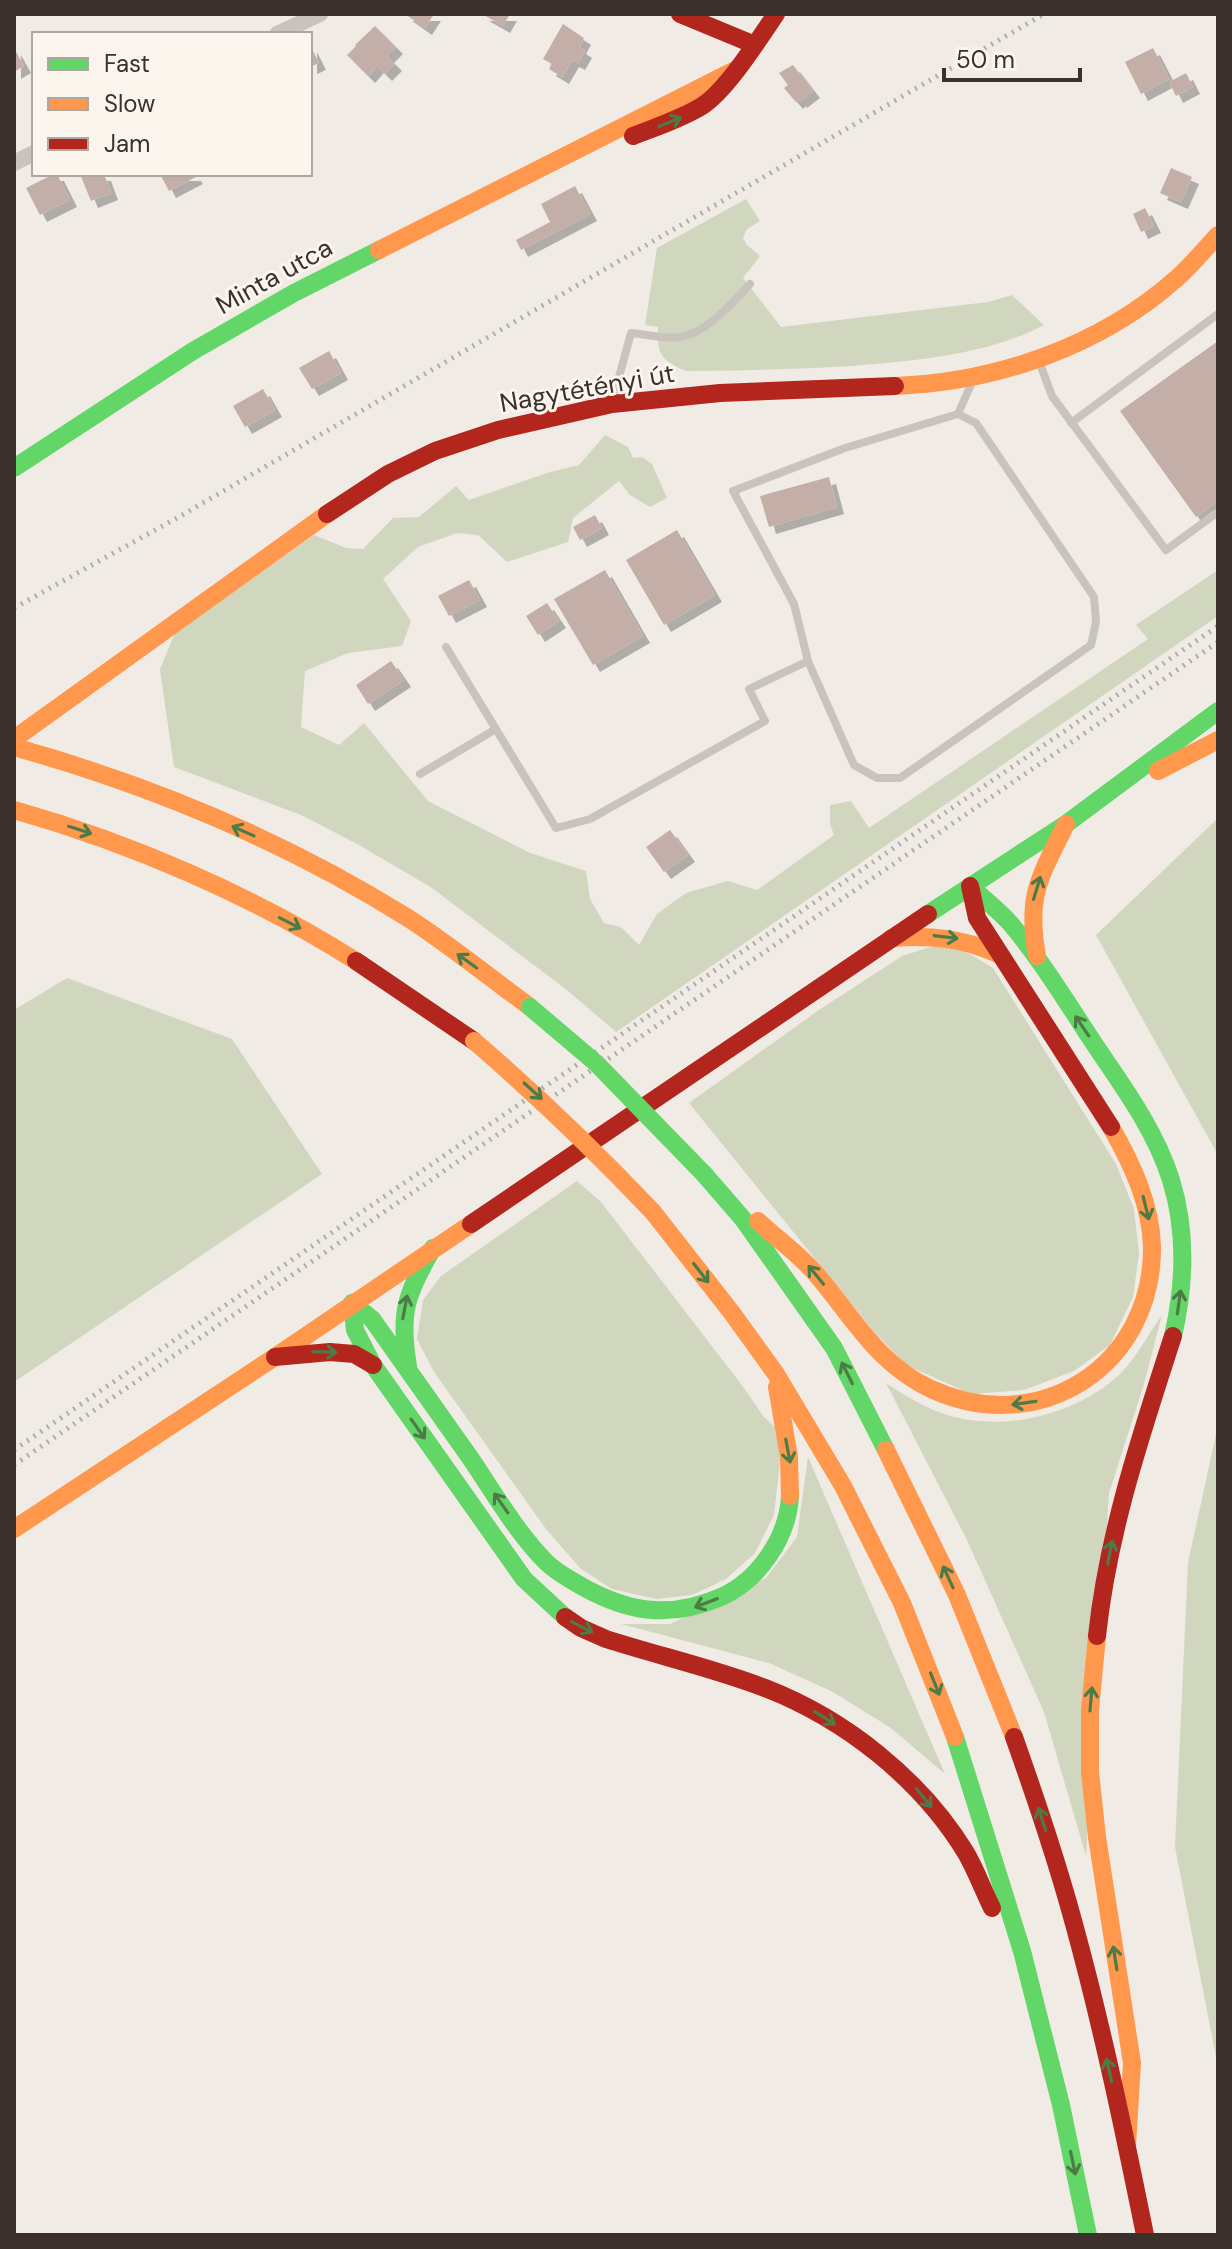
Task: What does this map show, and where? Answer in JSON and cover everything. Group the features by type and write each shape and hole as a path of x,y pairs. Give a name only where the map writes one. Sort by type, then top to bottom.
{"main road":[{"path":"680,14 755,45 776,14"},
{"name":"Minta utca","path":"14,468 193,351 367,255 573,153 634,136 704,105 755,45"},
{"name":"Nagytétényi út","path":"14,739 308,527 388,474 435,451 477,436 612,404 720,393 901,386 974,377 1038,360 1103,329 1143,304 1176,279 1218,235"},
{"path":"14,1529 275,1357 891,938 1066,824 1218,711"},
{"path":"1084,809 1218,740"},
{"path":"14,747 145,788 263,839 358,887 411,920 530,1007 596,1063 704,1174 743,1219 834,1348 922,1520 1007,1716 1074,1924 1145,2235"},
{"path":"14,810 89,833 144,855 310,933 474,1041 536,1094 653,1212 732,1313 776,1374 843,1486 902,1603 953,1730 1022,1951 1061,2105 1088,2235"},
{"path":"1037,958 1031,918 1034,895 1066,824"},
{"path":"704,1174 809,1266 857,1329 908,1378 948,1397 978,1404 1036,1402 1074,1387 1100,1368 1126,1340 1141,1310 1149,1283 1152,1246 1149,1216 1137,1177 1117,1136 977,918 970,886"},
{"path":"970,886 1008,921 1037,958 1126,1091 1155,1142 1171,1179 1180,1218 1184,1256 1180,1303 1173,1335 1128,1476 1110,1548 1090,1710 1090,1772 1097,1837 1132,2063 1127,2146"},
{"path":"891,938 931,935 961,939 998,954"},
{"path":"409,1372 402,1311 414,1280 433,1248"},
{"path":"352,1303 372,1319 510,1516 549,1565 596,1597 635,1609 662,1612 689,1609 737,1589 780,1538 792,1493 791,1459 781,1420 776,1374"},
{"path":"352,1303 355,1330 373,1365 524,1579 550,1606 576,1625 611,1640 775,1692 806,1707 866,1746 919,1791 963,1848 991,1907 1022,1951"},
{"path":"275,1357 330,1352 354,1354 373,1365"}],"street":[{"path":"281,32 320,14"},
{"path":"14,163 32,154"}],"lane":[{"path":"612,404 631,333 680,338 696,332 723,312 750,284"},
{"path":"1071,423 1218,314"},
{"path":"1038,360 1052,396 1166,550 1218,512"},
{"path":"958,414 974,377"},
{"path":"958,414 976,423 1094,597 1096,622 1091,645 900,778 877,778 854,765 808,661 794,604 733,491 845,448 958,414"},
{"path":"446,647 556,828 590,819 765,721 749,689 808,661"},
{"path":"420,774 496,729"}],"green space":[{"path":"746,199 760,221 746,230 743,238 760,256 743,278 781,327 988,302 1012,295 1044,325 975,350 925,359 831,367 686,371 662,355 658,344 658,327 645,325 657,248"},
{"path":"605,435 628,447 633,458 642,457 652,464 667,498 650,507 630,495 619,481 573,518 568,542 507,562 478,535 457,533 418,547 383,579 411,621 402,646 348,653 305,671 301,727 339,745 364,723 428,801 530,853 586,871 590,899 604,923 621,927 639,945 657,914 686,893 728,881 757,890 834,835 830,824 830,805 851,801 869,828 1148,639 1136,625 1218,570 1218,616 616,1032 567,990 432,888 301,815 174,767 160,669 175,633 314,535 346,548 363,549 393,518 419,517 456,486 469,500 579,465"},
{"path":"1218,818 1218,1155 1096,935"},
{"path":"937,945 956,946 993,968 1116,1164 1134,1209 1139,1254 1133,1297 1110,1345 1074,1371 1024,1390 971,1394 906,1365 876,1334 689,1103 819,1010 902,956"},
{"path":"67,978 232,1039 322,1174 14,1382 14,1010"},
{"path":"577,1181 601,1202 764,1417 779,1431 780,1462 774,1515 755,1553 726,1579 692,1595 656,1599 612,1589 581,1569 546,1529 434,1372 417,1339 423,1300 441,1276"},
{"path":"1162,1315 1144,1384 1109,1493 1086,1856 1044,1712 967,1540 886,1383 923,1405 964,1419 1005,1421 1047,1414 1086,1398 1119,1375"},
{"path":"1218,1425 1218,2067 1175,1847 1188,1563"},
{"path":"808,1457 945,1774 891,1728 833,1692 769,1663 621,1624 670,1624 766,1578 797,1537"}],"building":[{"path":"405,14 434,14 425,28"},
{"path":"482,14 510,14 503,26"},
{"path":"563,24 584,38 579,47 585,51 578,63 572,60 562,77 549,69 552,64 543,59"},
{"path":"375,26 396,47 387,56 395,64 385,74 377,66 368,76 347,55"},
{"path":"14,48 24,66 14,72"},
{"path":"1153,48 1169,79 1141,94 1125,62"},
{"path":"312,49 319,63 312,66"},
{"path":"793,65 813,91 796,102 784,88 788,85 779,73"},
{"path":"1186,73 1193,87 1176,96 1169,82"},
{"path":"1171,168 1192,177 1181,202 1160,193"},
{"path":"50,176 58,176 70,200 40,215 26,188"},
{"path":"81,176 105,176 111,193 91,201"},
{"path":"161,176 196,177 169,191"},
{"path":"575,186 590,214 521,250 516,240 550,222 541,204"},
{"path":"1145,208 1154,226 1141,232 1133,214"},
{"path":"1218,341 1218,501 1196,517 1120,411"},
{"path":"329,351 341,373 312,389 299,368"},
{"path":"263,389 275,410 245,427 233,406"},
{"path":"829,477 837,507 769,527 760,496"},
{"path":"595,515 602,528 580,540 573,527"},
{"path":"677,530 715,595 664,625 626,560"},
{"path":"605,570 643,636 593,665 554,599"},
{"path":"469,580 480,600 449,616 438,596"},
{"path":"547,603 559,621 538,635 526,616"},
{"path":"391,661 404,680 368,704 356,685"},
{"path":"670,830 688,855 664,872 646,847"}],"railway":[{"path":"14,608 177,518 1044,14"},
{"path":"14,1450 1218,626"},
{"path":"14,1465 1218,642"}],"traffic: fast":[{"path":"14,468 193,351 294,293 379,250"},
{"path":"928,914 1066,824 1218,711"},
{"path":"970,886 1010,923 1034,953 1129,1095 1165,1162 1176,1200 1182,1238 1182,1278 1173,1336"},
{"path":"530,1007 596,1063 704,1174"},
{"path":"704,1174 743,1219 834,1348 886,1450"},
{"path":"408,1366 404,1332 407,1304 416,1278 433,1248"},
{"path":"352,1303 355,1330 373,1365 524,1579 565,1617"},
{"path":"352,1303 372,1319 535,1551 557,1571 612,1601 647,1610 683,1609 721,1597 735,1589 748,1580 769,1556 784,1527 790,1496"},
{"path":"955,1737 1022,1951 1061,2105 1088,2235"}],"traffic: slow":[{"path":"379,250 735,70"},
{"path":"895,386 971,377 1008,368 1080,342 1146,303 1182,274 1218,235"},
{"path":"14,739 327,514"},
{"path":"1158,771 1218,740"},
{"path":"14,747 167,798 314,864 408,918 530,1007"},
{"path":"14,810 102,838 190,874 276,915 356,961"},
{"path":"1037,956 1034,901 1042,873 1066,824"},
{"path":"891,938 946,939 972,944 998,954"},
{"path":"474,1041 566,1124 653,1212"},
{"path":"758,1221 809,1267 867,1338 895,1367 912,1379 931,1389 972,1402 1011,1405 1049,1397 1082,1381 1111,1357 1133,1326 1147,1289 1152,1247 1148,1215 1133,1170 1111,1127"},
{"path":"653,1212 776,1374 843,1486 902,1603 955,1737"},
{"path":"14,1529 471,1224"},
{"path":"777,1387 789,1457 790,1496"},
{"path":"886,1450 957,1595 1014,1737"},
{"path":"1097,1636 1090,1710 1090,1772 1132,2063 1127,2146"}],"traffic: jam":[{"path":"680,14 755,45"},
{"path":"633,136 686,115 711,99 742,64 776,14"},
{"path":"327,514 388,474 435,451 498,430 612,404 720,393 895,386"},
{"path":"970,886 977,918 1111,1127"},
{"path":"471,1224 928,914"},
{"path":"356,961 474,1041"},
{"path":"1097,1636 1117,1521 1173,1336"},
{"path":"275,1357 330,1352 354,1354 373,1365"},
{"path":"565,1617 606,1639 765,1688 824,1716 852,1734 904,1776 948,1826 970,1860 992,1908"},
{"path":"1014,1737 1053,1853 1084,1962 1145,2235"}]}
